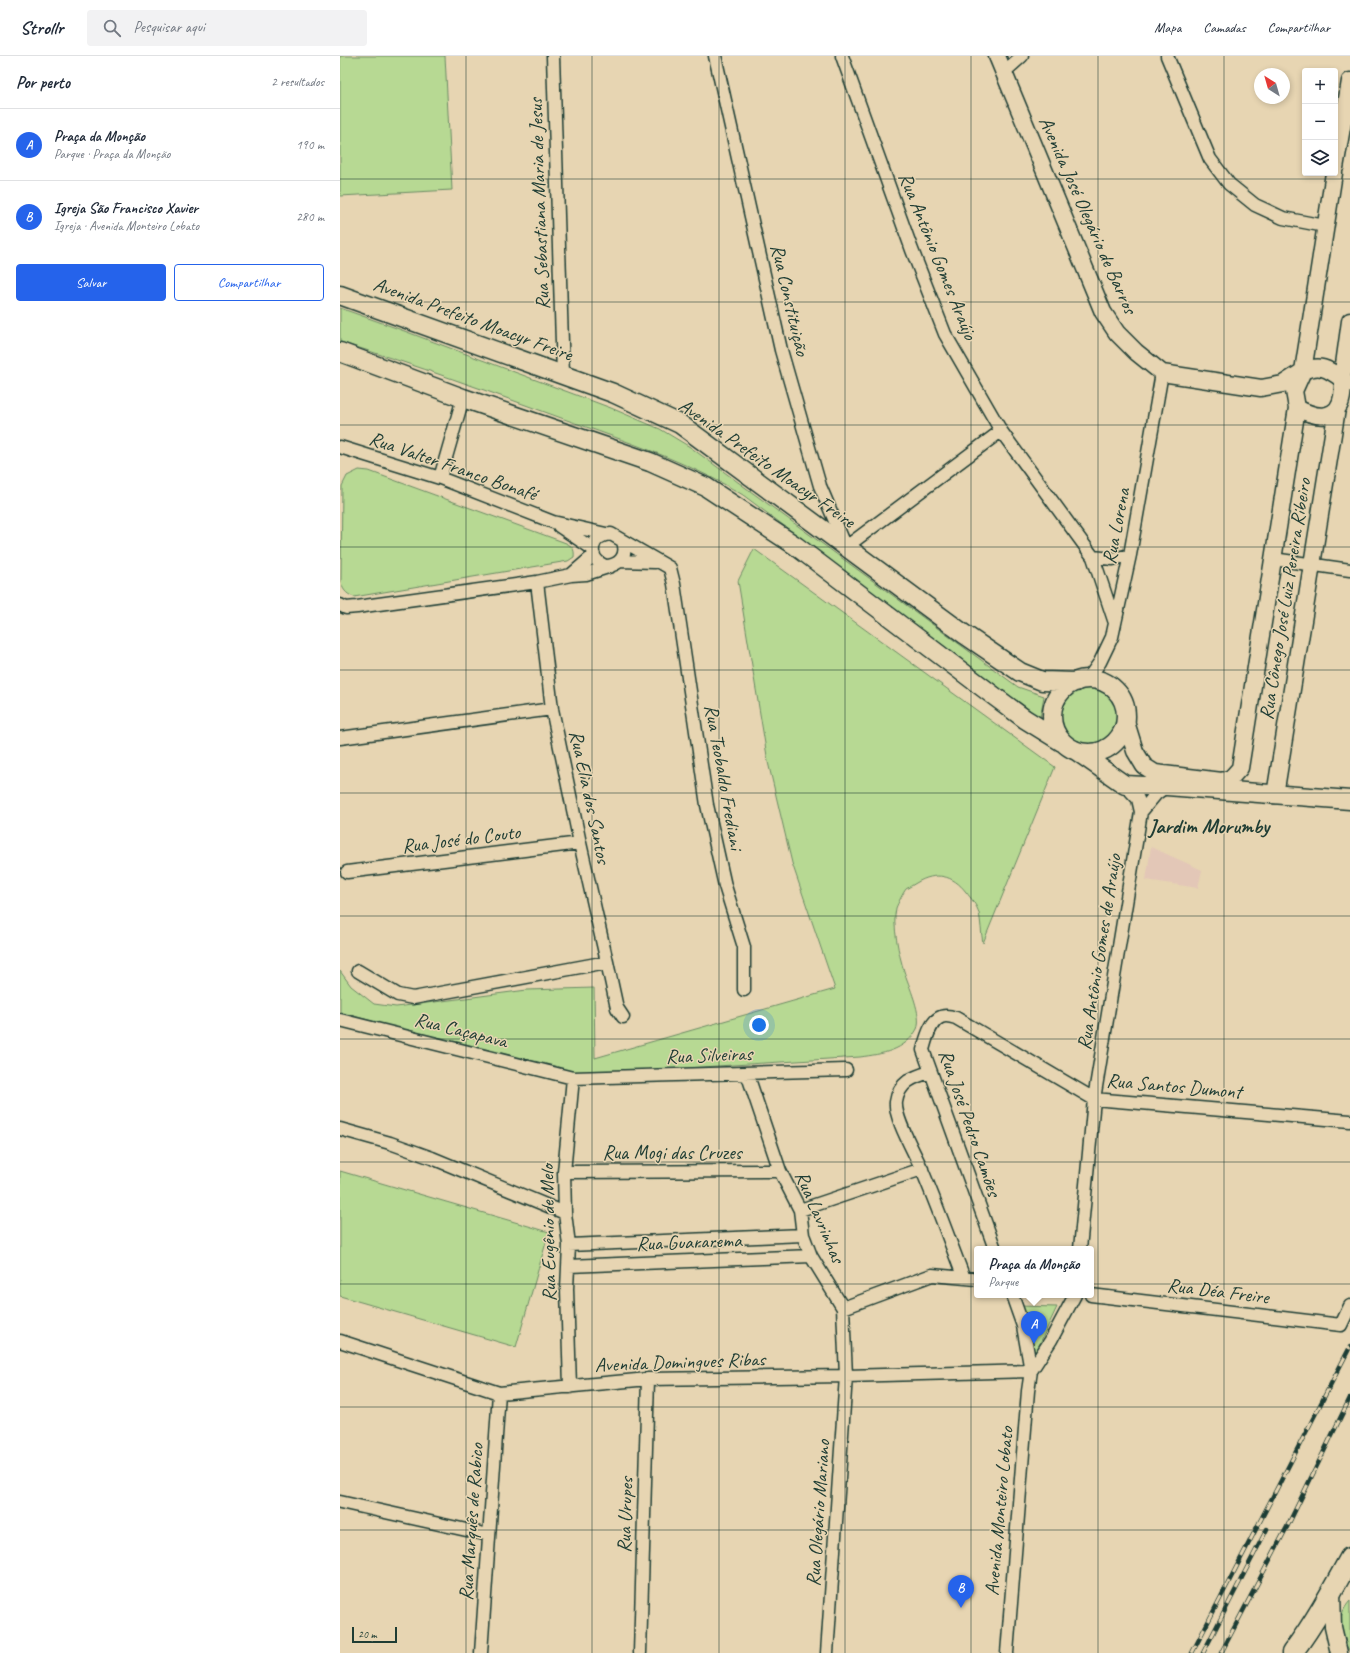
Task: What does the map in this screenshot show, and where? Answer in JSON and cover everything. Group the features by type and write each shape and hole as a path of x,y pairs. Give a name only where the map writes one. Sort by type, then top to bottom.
{"main road":[{"name":"Avenida Prefeito Moacyr Freire","path":"340,295 613,393 680,424 964,634 1020,672 1042,681 1082,681 1104,683 1117,692 1123,700 1126,711 1126,722"},
{"path":"340,352 463,398 650,462 706,487 796,546 1025,719 1069,746 1125,785 1167,786 1350,800"},
{"path":"1082,681 1066,688 1058,697 1053,708 1052,720 1056,732 1069,746 1086,753 1097,753 1107,749 1116,742 1123,732 1126,722"},
{"path":"1292,1653 1302,1640 1332,1591 1350,1558"}],"street":[{"name":"Rua Sebastiana Maria de Jesus","path":"553,56 563,375"},
{"name":"Rua Constituição","path":"715,56 781,350 820,486 846,547"},
{"name":"Rua Antônio Gomes Araújo","path":"842,56 912,250 945,334 1001,431 1093,557 1115,622"},
{"name":"Avenida José Olegário de Barros","path":"997,56 1103,312 1117,333 1136,352 1162,374"},
{"path":"1003,73 1022,56"},
{"path":"1168,56 1210,159 1229,184 1255,205 1283,218 1325,226"},
{"path":"1338,151 1350,81"},
{"name":"Rua Cônego José Luiz Pereira Ribeiro","path":"1240,768 1297,408 1294,391 1303,371 1333,176"},
{"name":"Rua Cônego José Luiz Pereira Ribeiro","path":"1275,795 1337,409 1342,400 1343,390 1346,383 1350,321"},
{"path":"1162,374 1261,388 1282,384 1313,366 1330,370 1346,383"},
{"name":"Rua Lorena","path":"1082,681 1108,649 1130,555 1162,374"},
{"path":"440,478 463,398"},
{"path":"1297,408 1310,415 1318,417 1327,415 1337,409"},
{"path":"846,547 1001,431"},
{"name":"Rua Valter Franco Bonafé","path":"340,448 440,478 553,522 616,536 623,542 670,568"},
{"name":"Rua Valter Franco Bonafé","path":"553,522 593,552 600,564 658,562"},
{"path":"571,575 593,552 597,539 606,534"},
{"path":"340,605 346,608 357,607 537,582 571,575 596,572 616,564 625,552 623,542"},
{"path":"1093,557 1113,559 1130,555"},
{"path":"1273,559 1350,570"},
{"name":"Rua Teobaldo Frediani","path":"670,568 674,584 707,804 725,886 744,947 744,990"},
{"name":"Rua Elia dos Santos","path":"537,582 552,709 607,962 618,1008 622,1017"},
{"path":"340,738 552,709"},
{"name":"Avenida Prefeito Moacyr Freire","path":"1126,722 1135,751 1144,766 1155,773 1222,782 1231,778 1240,768"},
{"path":"1125,785 1138,799 1141,812"},
{"path":"1141,812 1156,794 1167,786"},
{"name":"Rua Antônio Gomes de Araújo","path":"1080,1246 1094,1099 1141,812"},
{"name":"Rua José do Couto","path":"347,872 580,843"},
{"path":"358,971 398,995 413,998 607,962"},
{"name":"Rua Santos Dumont","path":"945,1015 956,1018 1094,1099 1350,1121"},
{"name":"Rua José Pedro Camões","path":"945,1015 937,1019 931,1026 923,1050 994,1246"},
{"name":"Rua Caçapava","path":"340,1020 573,1078"},
{"name":"Rua Silveiras","path":"573,1078 846,1070"},
{"path":"930,1072 913,1077 899,1091 896,1103 897,1115 922,1169 964,1278"},
{"name":"Rua Lavrinhas","path":"747,1073 780,1171 800,1210 803,1235 811,1256 842,1308 846,1376"},
{"name":"Rua Eugênio de Melo","path":"570,1387 567,1289 569,1245 565,1213 564,1172 573,1078"},
{"path":"340,1128 390,1143 432,1158 565,1213"},
{"path":"800,1210 922,1169"},
{"name":"Rua Mogi das Cruzes","path":"564,1172 780,1171"},
{"name":"Rua Guararema","path":"569,1245 803,1235"},
{"name":"Rua Guararema","path":"569,1266 811,1256"},
{"path":"842,1308 932,1275 974,1279"},
{"name":"Rua Déa Freire","path":"1094,1295 1341,1325 1350,1306"},
{"path":"1013,1298 1023,1326 1031,1371"},
{"path":"1031,1371 1052,1340 1073,1298"},
{"name":"Avenida Domingues Ribas","path":"340,1340 499,1393 648,1379 1031,1371"},
{"name":"Avenida Monteiro Lobato","path":"1007,1653 1028,1391 1031,1371"},
{"name":"Rua Olegário Mariano","path":"827,1653 846,1376"},
{"name":"Rua Urupes","path":"640,1653 648,1379"},
{"name":"Rua Marquês de Rabico","path":"480,1653 499,1393"},
{"path":"340,1502 489,1535"},
{"path":"1332,1591 1333,1627 1339,1653"}],"shaded area":[{"path":"1151,847 1202,870 1198,888 1146,880"}],"green space":[{"path":"340,56 445,56 452,190 340,196"},
{"path":"340,308 611,408 660,429 690,447 1018,687 1044,696 1040,718 743,495 700,472 655,452 453,379 340,342"},
{"path":"359,470 369,471 566,543 573,548 574,557 568,561 354,597 345,591 341,581 342,486 347,476"},
{"path":"754,549 1055,767 983,943 980,916 977,908 970,897 956,882 937,876 923,879 906,889 901,898 896,908 895,931 904,971 917,1008 917,1029 912,1036 899,1047 885,1053 860,1057 590,1074 530,1066 340,1012 340,971 351,986 374,1004 396,1007 527,990 594,988 595,1058 835,989 792,863 768,762 738,581"},
{"path":"1084,684 1096,684 1113,693 1120,704 1122,716 1120,728 1113,739 1096,748 1084,748 1072,743 1063,734 1058,722 1058,710 1063,698 1072,689"},
{"path":"340,1171 549,1232 516,1347 340,1296"},
{"path":"1019,1306 1057,1307 1032,1360"},
{"path":"1350,1601 1350,1651 1343,1639 1340,1626 1342,1613"}],"railway":[{"path":"1192,1653 1350,1347"},
{"path":"1221,1653 1287,1527 1350,1398"},
{"path":"1203,1653 1267,1529"}],"place":[{"name":"Praça da Monção","path":"1034,1344"},
{"name":"Igreja São Francisco Xavier","path":"961,1608"}],"district":[{"name":"Jardim Morumby","path":"1209,826"}]}
